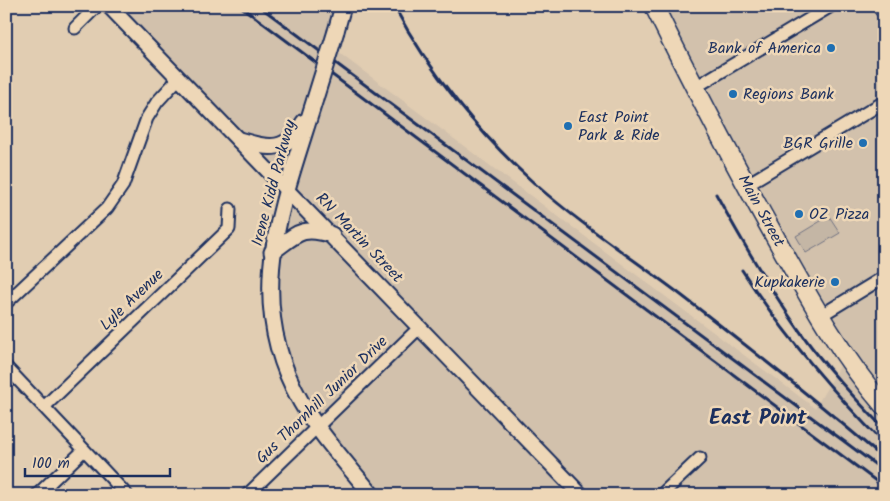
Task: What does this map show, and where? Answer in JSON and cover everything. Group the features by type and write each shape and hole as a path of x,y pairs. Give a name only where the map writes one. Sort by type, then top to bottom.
{"main road":[{"name":"Main Street","path":"654,6 694,88 820,316 845,356 884,406"},
{"name":"Irene Kidd Parkway","path":"339,9 336,31 288,189 272,252 271,303 278,345 287,372 301,402 318,427 372,495"},
{"path":"240,140 265,147 284,144 296,136 314,104"},
{"path":"272,252 295,235 311,229 332,235"}],"street":[{"path":"75,28 97,6"},
{"name":"RN Martin Street","path":"109,6 582,495"},
{"path":"694,88 831,6"},
{"path":"6,303 110,204 123,185 147,118 157,102 179,78"},
{"path":"746,185 884,102"},
{"name":"Lyle Avenue","path":"44,407 229,229 230,209"},
{"path":"820,316 884,276"},
{"name":"Gus Thornhill Junior Drive","path":"247,495 420,327"},
{"path":"6,367 127,495"},
{"path":"37,495 84,450"},
{"path":"662,495 700,458"}],"shaded area":[{"path":"111,6 346,6 335,50 815,408 842,363 653,6 884,6 884,495 377,495 320,428 281,360 269,274 292,189"},
{"path":"829,216 840,233 806,253 796,236"}],"railway":[{"path":"240,6 884,487"},
{"path":"259,6 884,471"},
{"path":"394,6 423,54 456,100 494,144 534,183 588,227 681,295 758,355 884,459"},
{"path":"716,194 780,303 804,337 832,373 884,429"},
{"path":"742,270 774,317 808,361 884,444"}],"place":[{"name":"Bank of America","path":"831,48"},
{"name":"Regions Bank","path":"733,94"},
{"name":"East Point Park & Ride","path":"568,126"},
{"name":"BGR Grille","path":"863,143"},
{"name":"OZ Pizza","path":"799,214"},
{"name":"Kupkakerie","path":"835,282"}],"district":[{"name":"East Point","path":"758,418"}]}
